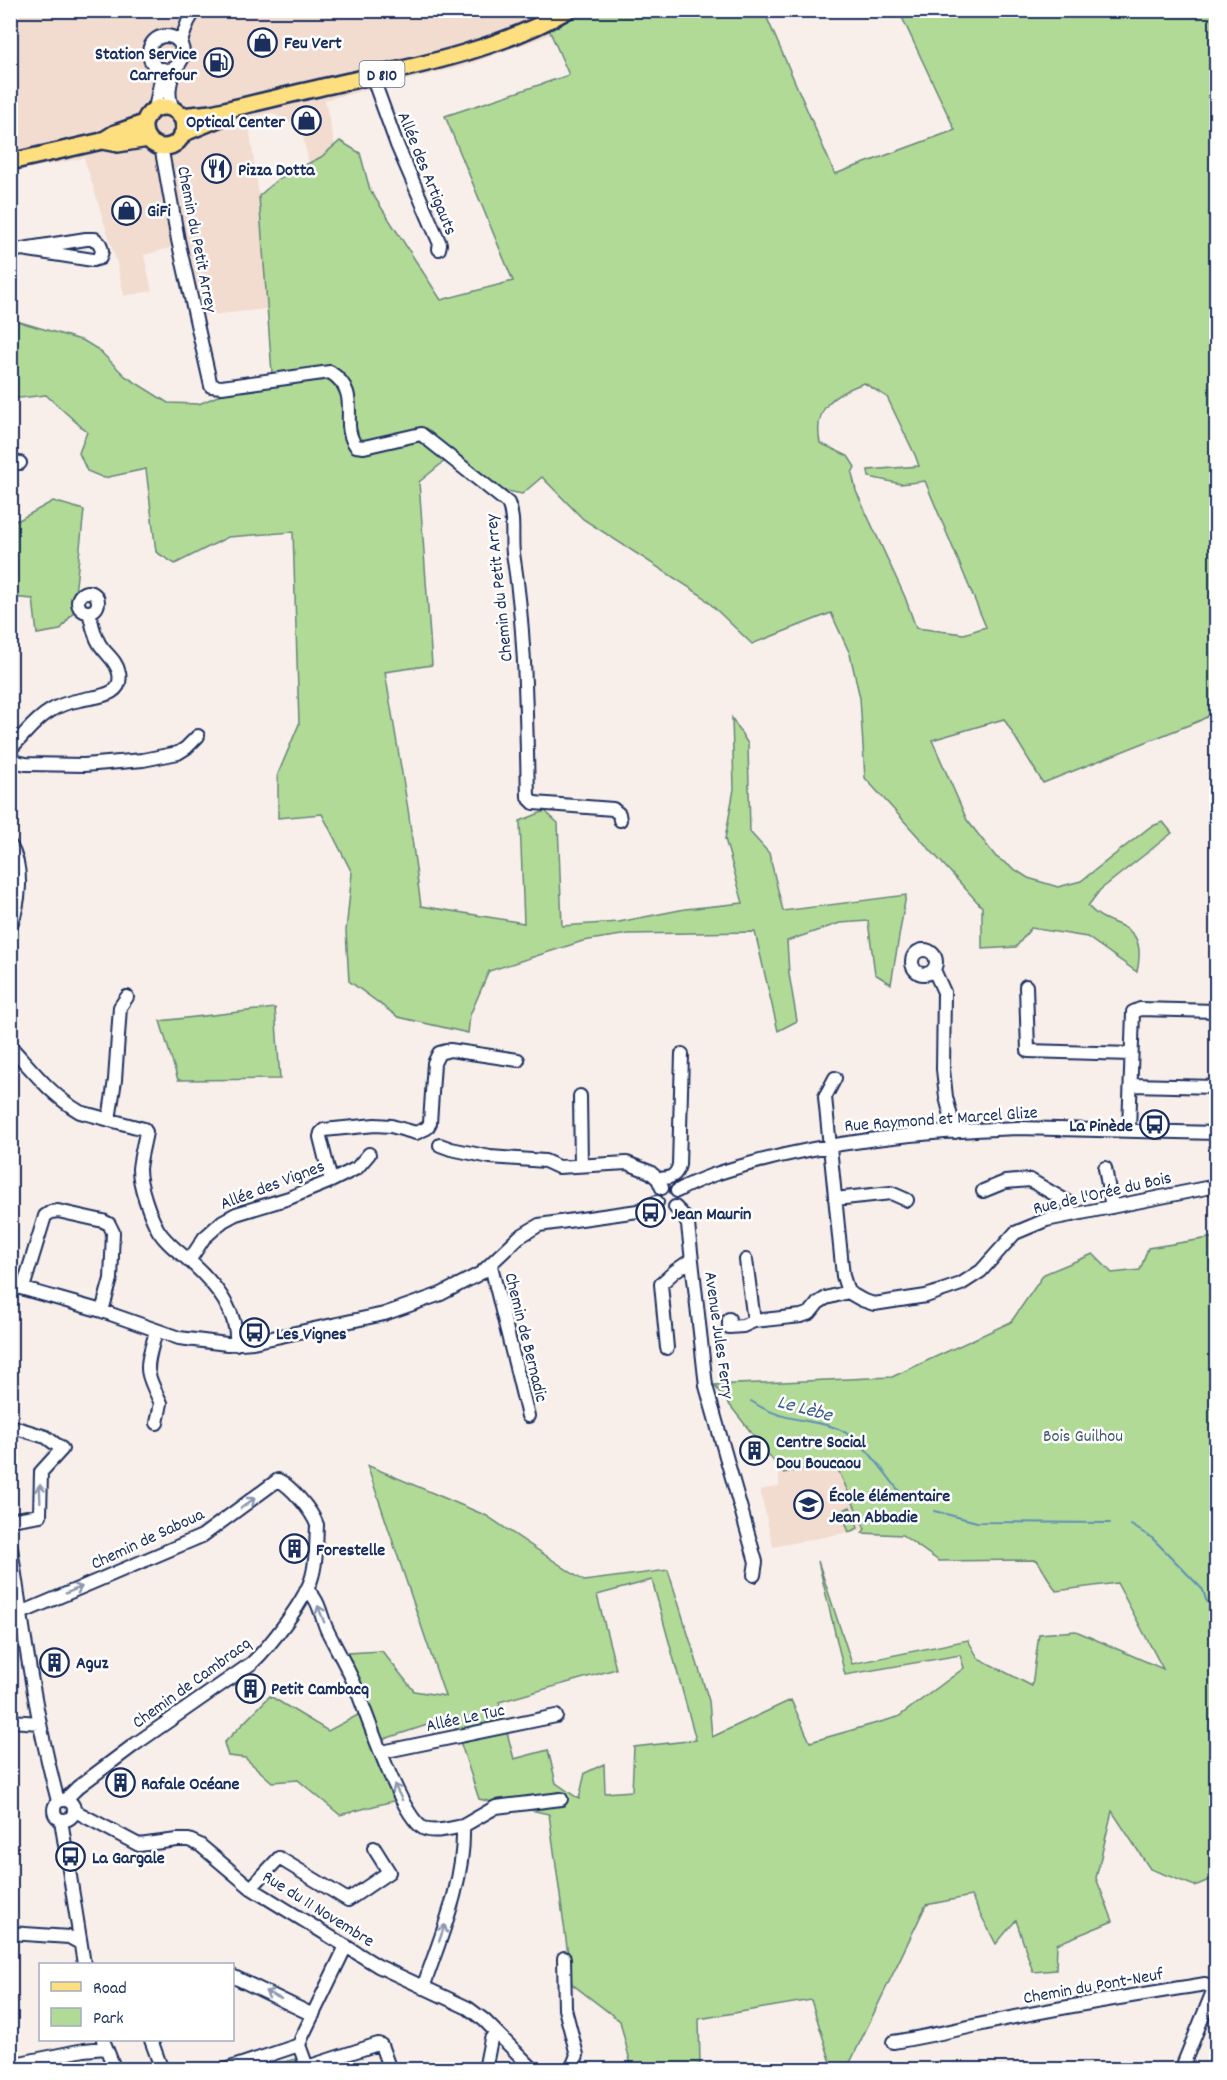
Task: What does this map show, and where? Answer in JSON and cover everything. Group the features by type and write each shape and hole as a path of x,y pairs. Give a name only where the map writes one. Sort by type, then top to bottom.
{"main road":[{"name":"D 810","path":"177,113 211,113 430,63 530,29 568,10"},
{"name":"D 810","path":"182,134 259,102"},
{"path":"102,141 118,144 174,144 182,134 183,124 177,113 163,107 149,114 144,123 144,130 154,143"},
{"path":"10,162 102,141 115,133 144,123"}],"street":[{"path":"176,41 195,10"},
{"path":"155,109 169,68 182,57 176,41 162,36 150,46 151,60 156,67 169,68"},
{"path":"169,68 169,102 177,113"},
{"name":"Allée des Artigauts","path":"372,76 397,145 440,244 439,249"},
{"name":"Chemin du Petit Arrey","path":"154,143 211,386 222,387 330,372 338,377 346,388 350,406 350,435 356,446 364,447 421,434 508,503 511,510 511,537 522,613 528,797 534,803 613,809 619,814 620,820"},
{"path":"94,239 100,244 102,255 93,260 16,250 94,239"},
{"path":"10,749 49,711 63,704 110,694 118,686 119,676 116,664 99,644 89,612"},
{"path":"10,758 26,764 143,760 178,753 198,736"},
{"path":"10,845 16,857 18,874 15,917 10,927"},
{"path":"934,970 945,992 943,1069 946,1097 955,1132"},
{"path":"1026,986 1028,1051 1131,1053"},
{"path":"109,1120 115,1080 120,1007 127,997"},
{"path":"1129,1130 1132,1012 1135,1009 1216,1011"},
{"path":"10,1046 54,1093 71,1107 80,1112 144,1129 146,1132 139,1169 151,1216 165,1240 207,1276 229,1310 236,1333 236,1344"},
{"path":"331,1181 321,1133 324,1130 375,1125 391,1126 416,1133 422,1132 430,1123 434,1063 439,1053 450,1050 518,1060"},
{"path":"440,1145 490,1157 545,1161 558,1167 627,1163 642,1167 660,1184 677,1191 679,1199 675,1207 665,1209 657,1202 657,1194 660,1184 673,1177 680,1165 682,1054"},
{"path":"729,1318 729,1327 742,1326 754,1321 801,1316 810,1313 818,1303 826,1298 848,1292 843,1276 825,1096 835,1078"},
{"path":"1131,1085 1216,1087"},
{"path":"580,1096 581,1165"},
{"name":"Rue Raymond et Marcel Glize","path":"677,1191 691,1182 730,1169 781,1155 831,1145 1018,1128 1216,1133"},
{"name":"Allée des Vignes","path":"189,1261 204,1238 223,1221 236,1214 289,1198 331,1181 357,1168 369,1155"},
{"path":"1105,1168 1112,1207"},
{"path":"983,1191 1005,1182 1030,1180 1066,1201 1072,1215"},
{"name":"Rue de l'Orée du Bois","path":"848,1292 874,1304 926,1296 961,1284 981,1271 1015,1233 1046,1220 1216,1186"},
{"path":"835,1199 891,1193 907,1200"},
{"path":"102,1311 111,1279 113,1232 109,1224 58,1211 51,1212 45,1216 17,1287 102,1311 179,1338 236,1344 400,1309 470,1281 490,1266 519,1236 540,1225 638,1211 657,1202"},
{"name":"Avenue Jules Ferry","path":"675,1207 683,1215 688,1225 706,1386 756,1562 754,1575"},
{"path":"667,1348 661,1284 691,1260"},
{"path":"746,1260 754,1321"},
{"name":"Chemin de Bernadic","path":"490,1266 528,1416"},
{"path":"156,1331 147,1366 150,1381 161,1403 157,1423"},
{"path":"10,1426 46,1437 62,1449 40,1472 40,1515 10,1520"},
{"name":"Chemin de Cambracq","path":"62,1800 134,1745 252,1663 275,1638 311,1579 317,1525 298,1497 285,1483 278,1480"},
{"name":"Chemin de Saboua","path":"21,1614 202,1536 278,1480"},
{"path":"10,1541 25,1650 50,1776 62,1800 73,1803 75,1811 68,1820 61,1820"},
{"path":"306,1590 312,1593 326,1628 346,1665 397,1790 411,1818 424,1829 439,1830 463,1826 496,1807 561,1799"},
{"name":"Allée Le Tuc","path":"382,1752 556,1716"},
{"path":"10,1721 40,1724"},
{"path":"62,1800 55,1805 54,1813 61,1820 84,1963"},
{"name":"Rue du 11 Novembre","path":"75,1811 138,1845 177,1840 189,1840 200,1845 251,1888 378,1966 468,2008 534,2070"},
{"path":"423,1988 457,1888 464,1840 463,1826"},
{"path":"251,1888 279,1858 348,1900 389,1872 374,1848"},
{"path":"10,1933 69,1938 80,1943"},
{"path":"346,1946 300,2045 308,2068 378,2044 381,2045 390,2070"},
{"path":"564,1958 565,2010 577,2055 571,2070"},
{"path":"234,1977 313,2015"},
{"name":"Chemin du Pont-Neuf","path":"893,2042 1204,1984 1214,1989 1182,2070"},
{"path":"485,2070 491,2039 496,2032"},
{"path":"151,2041 162,2070"},
{"path":"10,2065 104,2044 115,2070"},
{"path":"224,2070 300,2045"}],"shaded area":[{"path":"541,10 552,34 464,66 325,100 335,146 309,163 303,138 307,136 305,128 296,130 294,124 272,113 248,118 259,196 267,309 191,317 174,247 144,255 152,291 124,296 117,264 84,158 11,172 10,11"},
{"name":"École élémentaire Jean Abbadie","path":"835,1462 865,1529 773,1547 760,1490 779,1486 779,1474"}],"green space":[{"path":"541,11 764,11 835,174 955,130 899,11 1216,11 1216,712 1199,721 1043,783 1004,719 932,740 967,820 996,857 1028,878 1058,887 1081,881 1150,827 1163,822 1172,833 1100,890 1088,906 1097,914 1132,933 1137,942 1139,954 1137,972 1087,937 1031,928 1016,947 982,949 982,907 865,778 860,698 850,654 831,613 752,644 701,595 583,519 542,477 522,494 492,488 452,455 419,482 432,665 385,672 408,809 421,906 524,923 520,821 545,811 558,823 562,926 619,922 685,909 743,903 725,839 734,789 732,718 748,744 750,832 769,853 783,911 906,895 891,984 875,974 868,921 840,923 787,941 789,974 797,1021 778,1031 755,932 628,934 583,941 489,971 470,1015 468,1033 398,1017 349,981 346,931 352,873 322,814 278,818 278,774 299,724 293,532 228,537 175,564 156,552 146,469 104,478 87,471 79,453 87,432 46,395 11,399 10,319 84,341 99,350 125,376 168,403 199,404 272,373 259,196 278,179 321,157 340,141 360,153 370,190 441,300 513,281 445,116 569,75","holes":["864,383 887,397 919,466 868,470 869,477 901,484 925,481 986,627 964,634 916,628 905,597 856,491 852,473 855,467 848,456 820,443 820,420 823,411 835,397"]},
{"path":"53,501 84,510 73,613 60,630 37,634 33,599 11,597 11,520 19,520"},
{"path":"275,1008 280,1079 178,1080 160,1021"},
{"name":"Bois Guilhou","path":"1216,1237 1216,1877 1195,1886 1150,1869 1112,1811 1096,1878 1113,1921 1057,1944 1056,1970 1033,1972 1016,1920 996,1944 971,1896 926,1905 847,2069 833,2069 811,2000 699,2019 700,2065 672,2069 632,2069 620,2021 572,1984 549,1814 479,1799 452,1717 384,1739 378,1763 397,1800 340,1815 298,1780 272,1782 245,1758 228,1756 224,1743 270,1696 328,1731 360,1714 363,1686 347,1653 382,1651 414,1691 445,1696 367,1465 487,1516 584,1581 668,1570 709,1701 712,1737 791,1700 810,1742 898,1717 964,1668 960,1655 845,1675 818,1561 852,1664 968,1640 978,1658 1032,1686 1039,1634 1076,1631 1163,1669 1117,1583 1056,1591 1037,1560 939,1561 902,1535 862,1533 865,1529 835,1463 783,1473 714,1385 892,1377 1011,1322 1044,1274 1093,1254 1112,1273 1140,1270 1148,1248","holes":["652,1580 696,1740 634,1747 632,1791 605,1793 604,1764 585,1773 579,1799 556,1783 548,1750 514,1759 499,1702 616,1669 597,1595"]},
{"path":"850,1507 858,1528 849,1532 841,1511"},
{"path":"295,2059 300,2069 264,2069"}],"waterway":[{"name":"Le Lèbe","path":"751,1401 771,1412 830,1426 851,1436 870,1453 900,1492"},
{"name":"Le Lèbe","path":"934,1511 977,1522 1110,1523"},
{"name":"Le Lèbe","path":"1131,1525 1152,1538 1203,1590 1206,1600 1216,1610"}],"place":[{"name":"Feu Vert","path":"263,42"},
{"name":"Station Service Carrefour","path":"218,63"},
{"name":"Optical Center","path":"306,121"},
{"name":"Pizza Dotta","path":"217,169"},
{"name":"GiFi","path":"126,210"},
{"name":"La Pinède","path":"1154,1125"},
{"name":"Jean Maurin","path":"650,1213"},
{"name":"Les Vignes","path":"255,1333"},
{"name":"Centre Social Dou Boucaou","path":"755,1451"},
{"name":"École élémentaire Jean Abbadie","path":"808,1505"},
{"name":"Forestelle","path":"295,1549"},
{"name":"Aguz","path":"55,1662"},
{"name":"Petit Cambacq","path":"250,1688"},
{"name":"Rafale Océane","path":"120,1783"},
{"name":"La Gargale","path":"71,1857"}]}
